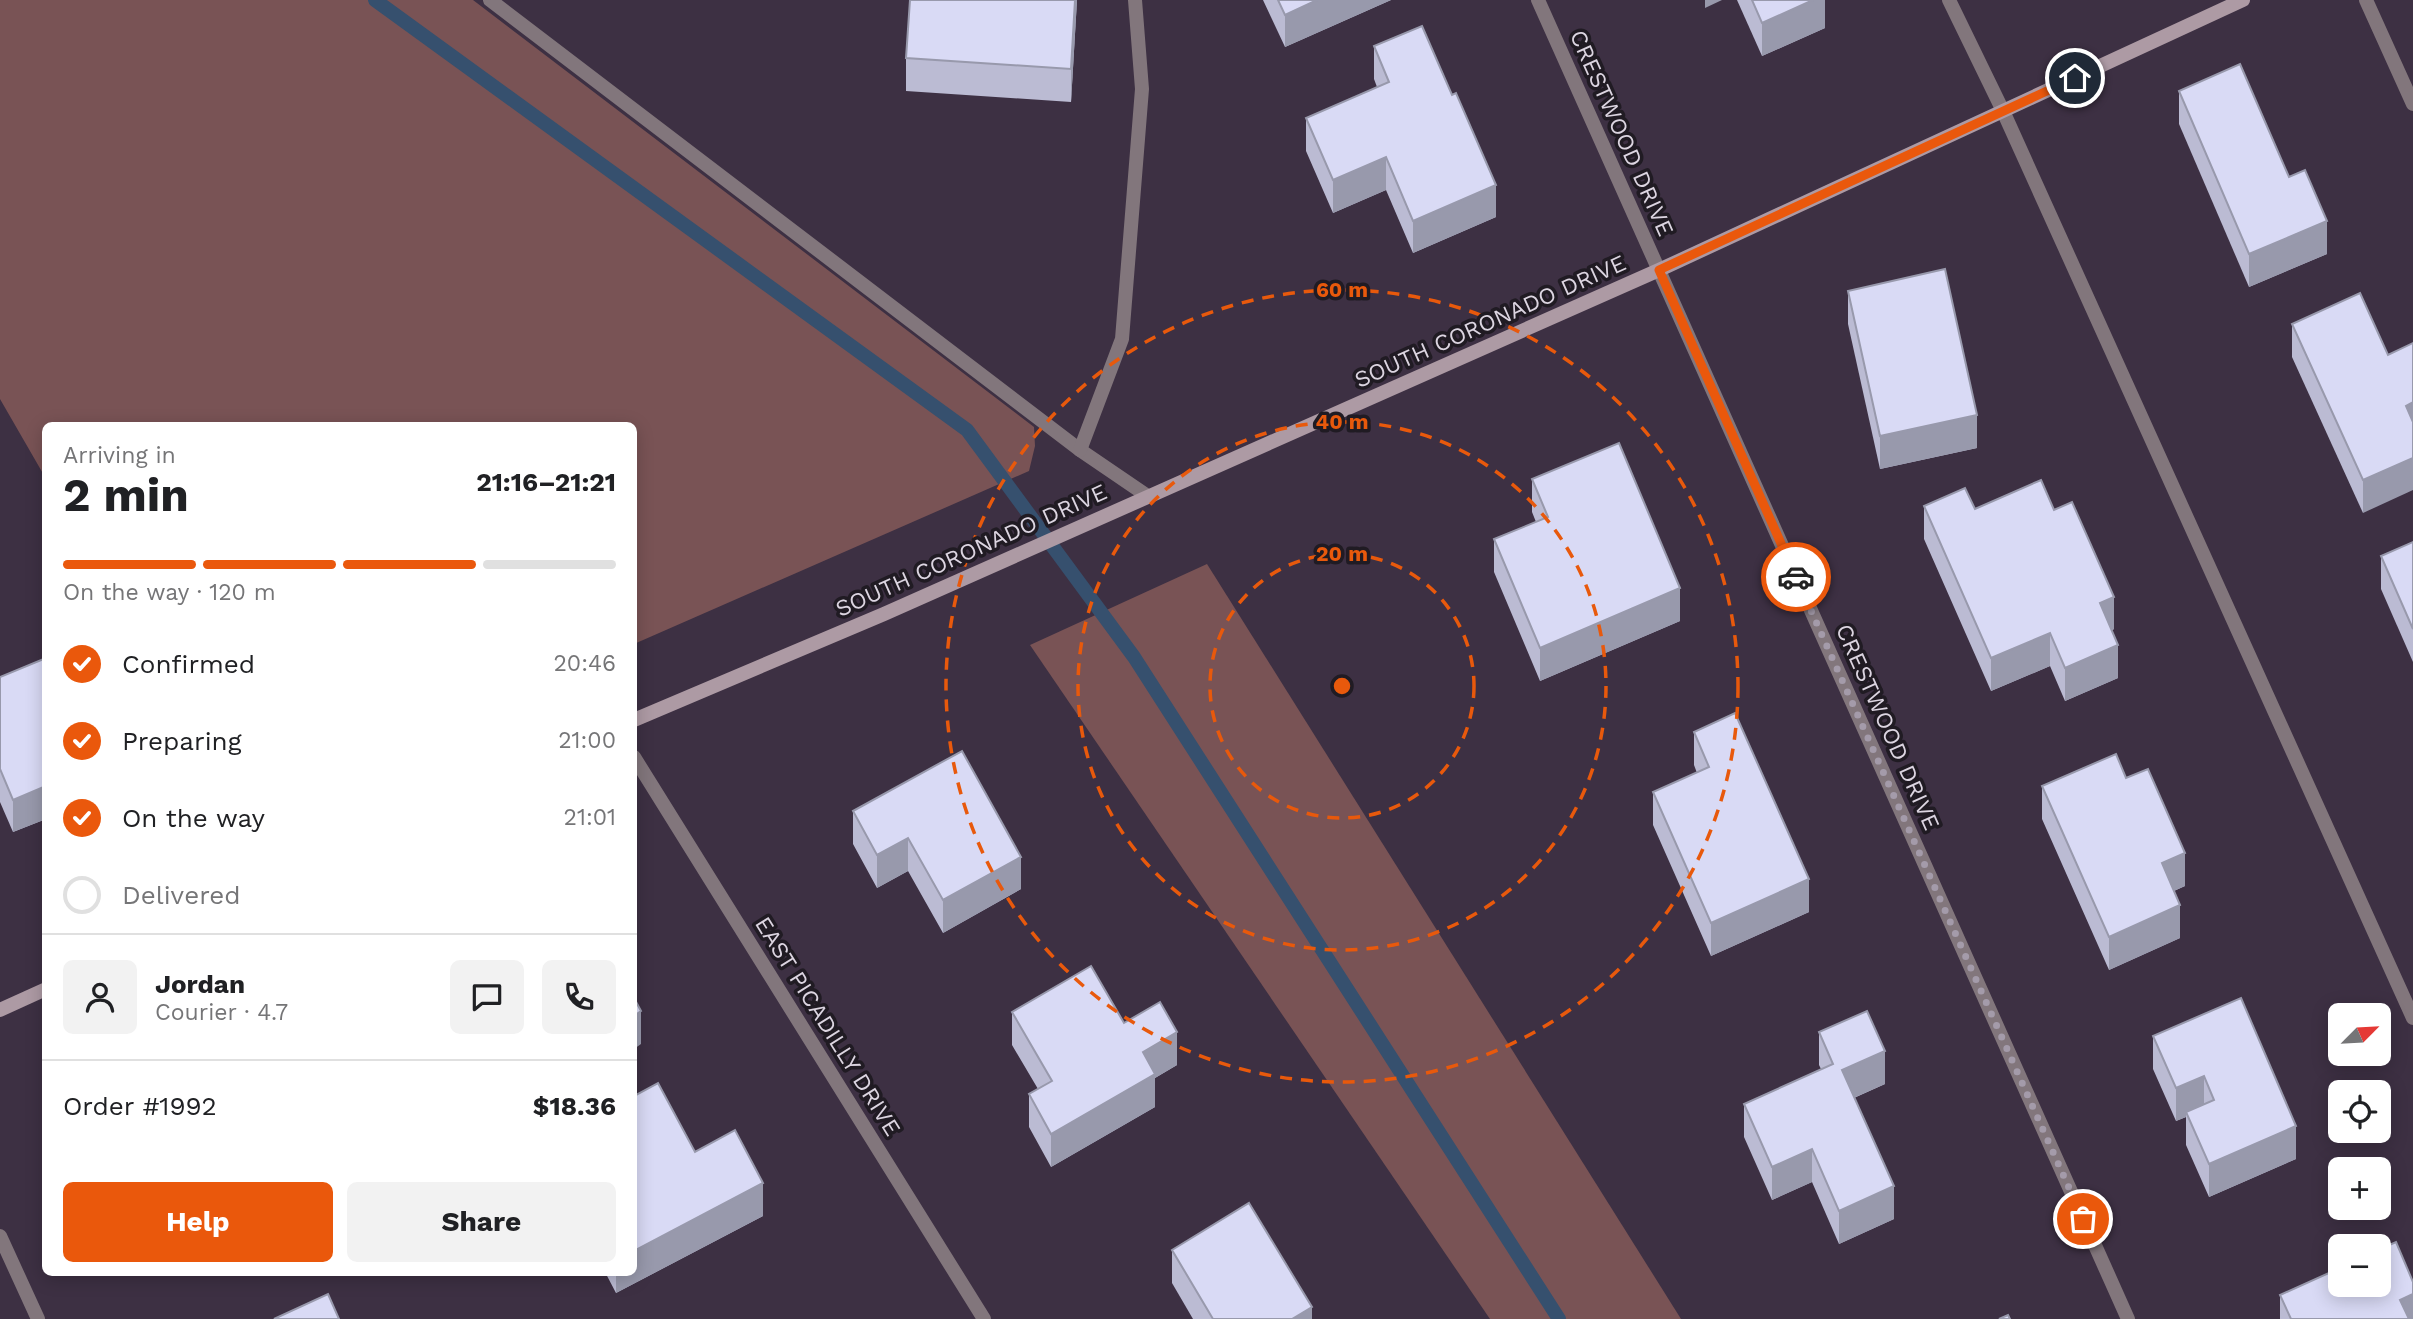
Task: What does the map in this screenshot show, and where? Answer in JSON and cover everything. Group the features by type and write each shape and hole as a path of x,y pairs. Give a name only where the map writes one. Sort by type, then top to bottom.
{"street":[{"path":"490,0 1080,450 1149,497"},
{"path":"1080,450 1122,339 1142,89 1135,0"},
{"name":"CRESTWOOD DRIVE","path":"1538,0 2128,1319"},
{"path":"1949,0 2003,111 2413,1018"},
{"name":"SOUTH CORONADO DRIVE","path":"637,719 1117,512 1659,270 2243,0"},
{"path":"2367,0 2413,104"},
{"name":"EAST PICADILLY DRIVE","path":"637,762 984,1319"},
{"path":"0,1010 42,991"},
{"path":"0,1237 38,1319"}],"shaded area":[{"path":"0,0 473,0 1034,427 1035,446 1029,471 637,643 637,422 42,422 42,472 0,399"},
{"path":"1207,564 1681,1319 1490,1319 1030,645"}],"building":[{"path":"910,0 1075,0 1071,69 906,58"},
{"path":"1278,0 1317,0 1285,15"},
{"path":"1752,0 1813,0 1762,23"},
{"path":"1422,26 1452,95 1456,93 1496,185 1413,221 1386,157 1333,180 1306,118 1389,82 1374,46"},
{"path":"2240,64 2289,177 2305,170 2327,221 2249,254 2179,91"},
{"path":"1945,269 1977,415 1880,436 1848,291"},
{"path":"2360,293 2388,355 2413,343 2413,402 2406,406 2413,422 2413,458 2363,480 2292,324"},
{"path":"1619,443 1680,588 1540,648 1494,539 1548,517 1532,479"},
{"path":"2041,480 2054,510 2072,502 2114,597 2100,603 2118,645 2065,668 2050,633 1991,658 1924,506 1965,488 1975,509"},
{"path":"2413,542 2413,629 2381,556"},
{"path":"42,660 42,788 13,800 0,769 0,677"},
{"path":"1735,713 1809,879 1711,923 1653,792 1709,767 1694,732"},
{"path":"962,751 1021,857 943,900 908,838 877,855 853,811"},
{"path":"2116,754 2126,778 2148,769 2185,853 2162,863 2180,905 2109,937 2042,786"},
{"path":"1091,966 1124,1023 1160,1002 1177,1032 1143,1052 1155,1074 1051,1134 1029,1094 1052,1081 1012,1012"},
{"path":"2241,998 2296,1126 2209,1164 2186,1112 2214,1100 2204,1076 2176,1088 2153,1036"},
{"path":"1867,1011 1885,1051 1842,1070 1894,1186 1839,1211 1812,1149 1772,1167 1744,1104 1833,1064 1819,1032"},
{"path":"658,1083 695,1152 735,1130 763,1183 637,1249 637,1094"},
{"path":"1249,1203 1312,1307 1292,1319 1213,1319 1172,1250"},
{"path":"2396,1242 2413,1282 2413,1294 2400,1300 2409,1319 2291,1319 2280,1295 2328,1273 2328,1297 2391,1297 2391,1244"},
{"path":"328,1294 339,1319 274,1319"}],"waterway":[{"path":"375,0 967,430 1134,657 1559,1319"}],"way so far":[{"path":"1796,577 2083,1219"}],"route":[{"path":"1796,577 1659,270 2075,78"}]}
